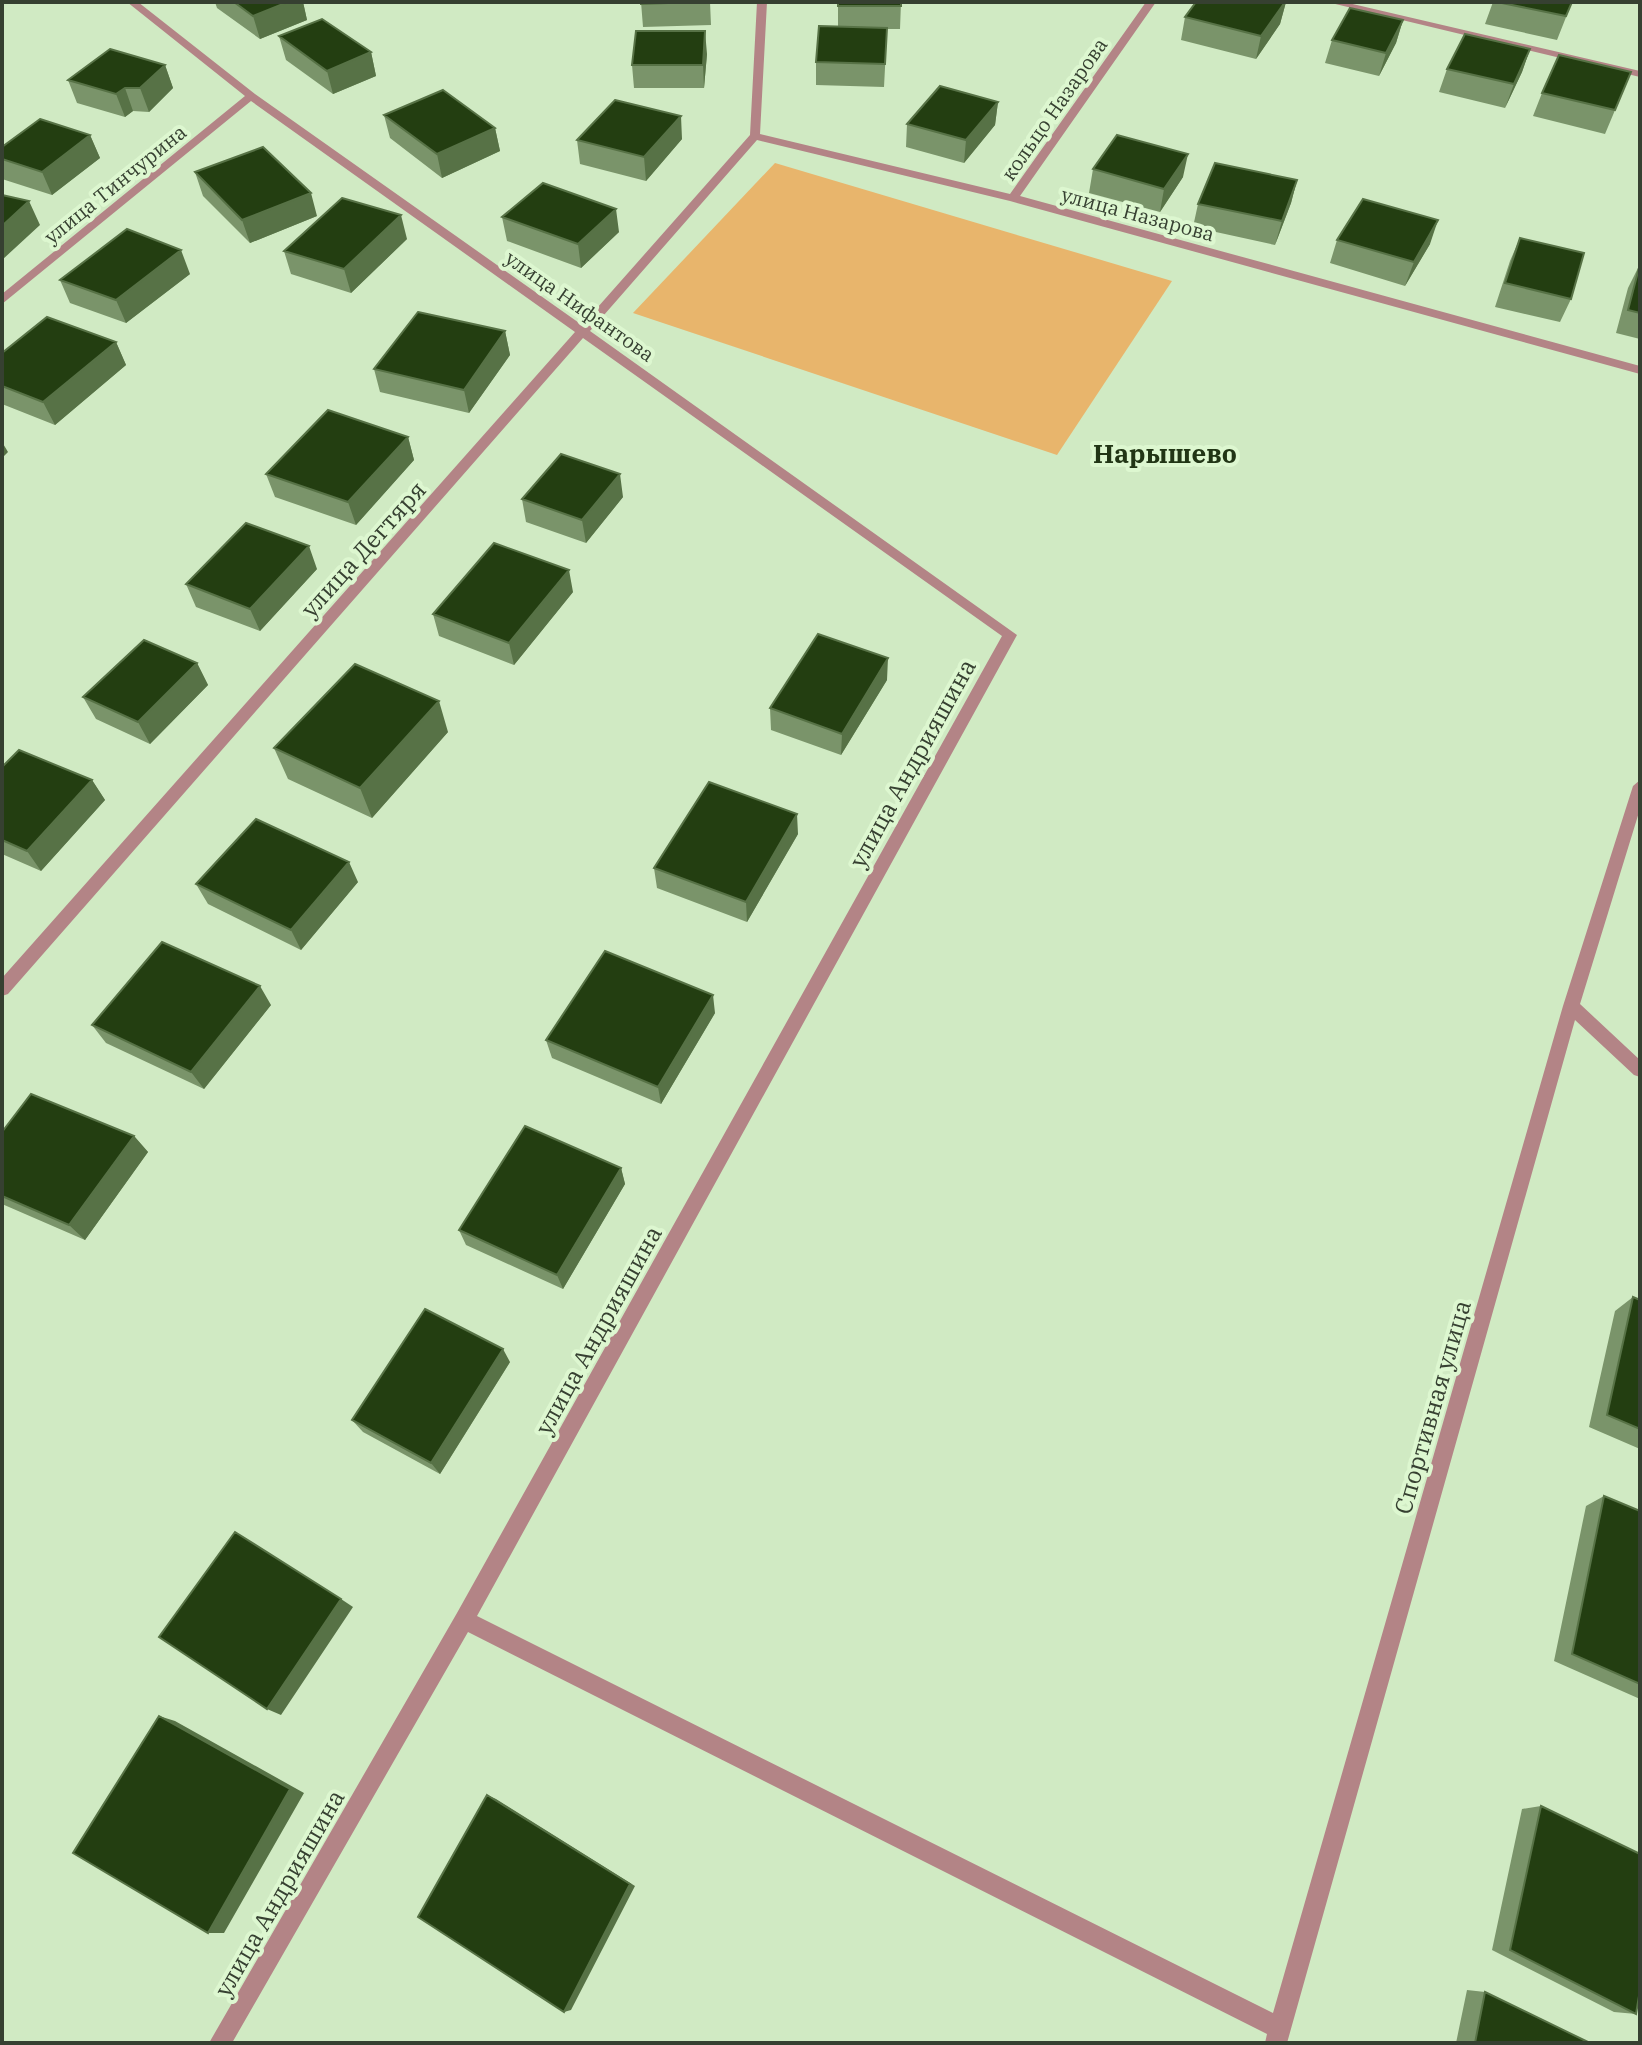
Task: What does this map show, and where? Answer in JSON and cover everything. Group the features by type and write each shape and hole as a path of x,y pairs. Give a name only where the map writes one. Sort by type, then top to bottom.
{"street":[{"name":"улица Нифантова","path":"132,2 251,96 1010,635"},
{"path":"755,136 762,2"},
{"name":"кольцо Назарова","path":"1013,198 1151,2"},
{"path":"1332,2 1640,74"},
{"name":"улица Тинчурина","path":"2,300 251,96"},
{"name":"улица Назарова","path":"755,136 1013,198 1640,370"},
{"name":"улица Дегтяря","path":"2,989 755,136"},
{"name":"улица Андрияшина","path":"220,2043 464,1620 1010,635"},
{"name":"Спортивная улица","path":"1278,2036 1571,1006 1640,786"},
{"path":"1571,1006 1640,1070"},
{"path":"464,1620 1278,2036"}],"shaded area":[{"path":"775,163 1172,281 1057,455 633,313"}],"building":[{"path":"234,2 288,2 253,16"},
{"path":"641,2 696,2 641,4"},
{"path":"838,2 901,2 901,6 838,6"},
{"path":"1196,2 1285,2 1261,36 1185,17"},
{"path":"1497,2 1572,2 1566,16"},
{"path":"1350,8 1403,20 1386,53 1332,40"},
{"path":"322,19 371,52 327,71 279,36"},
{"path":"819,26 887,28 885,64 816,62"},
{"path":"636,31 705,31 703,65 632,65"},
{"path":"1465,34 1530,49 1514,84 1447,69"},
{"path":"110,49 165,65 140,88 125,88 116,94 68,80"},
{"path":"1559,55 1631,72 1615,110 1542,93"},
{"path":"940,86 998,102 966,140 907,124"},
{"path":"443,90 495,128 437,154 384,115"},
{"path":"615,100 681,116 644,157 577,140"},
{"path":"40,119 90,135 42,172 2,159 2,147"},
{"path":"1117,135 1188,154 1164,189 1093,169"},
{"path":"263,147 311,193 242,220 195,172"},
{"path":"1215,163 1297,180 1282,221 1198,204"},
{"path":"543,183 616,209 578,244 502,217"},
{"path":"2,195 29,201 2,226"},
{"path":"342,198 401,215 344,269 284,251"},
{"path":"1363,199 1438,220 1414,262 1337,240"},
{"path":"127,229 181,250 116,300 60,280"},
{"path":"1520,238 1584,253 1571,299 1505,283"},
{"path":"1640,264 1640,313 1628,310"},
{"path":"418,312 505,331 464,390 374,369"},
{"path":"47,317 116,342 43,402 2,386 2,353"},
{"path":"328,410 408,437 348,502 266,474"},
{"path":"561,454 620,474 582,520 522,499"},
{"path":"246,523 309,546 250,609 186,584"},
{"path":"494,543 569,570 509,643 433,614"},
{"path":"818,634 888,658 842,734 770,708"},
{"path":"144,640 197,663 138,722 83,697"},
{"path":"355,664 439,701 360,788 274,748"},
{"path":"19,750 92,780 27,851 2,840 2,767"},
{"path":"709,782 797,814 746,902 654,868"},
{"path":"256,819 349,862 291,930 196,884"},
{"path":"162,942 260,986 191,1072 92,1025"},
{"path":"605,951 713,995 658,1087 546,1040"},
{"path":"31,1094 134,1136 69,1225 2,1196 2,1132"},
{"path":"525,1126 621,1168 557,1275 459,1230"},
{"path":"1633,1297 1640,1300 1640,1429 1607,1415"},
{"path":"425,1309 503,1349 431,1463 352,1420"},
{"path":"1604,1496 1640,1511 1640,1684 1572,1654"},
{"path":"235,1532 341,1599 267,1709 159,1637"},
{"path":"159,1716 290,1789 208,1933 73,1853"},
{"path":"487,1795 630,1884 564,2012 418,1917"},
{"path":"1541,1806 1640,1854 1640,1990 1636,2014 1510,1950"},
{"path":"1485,1992 1590,2043 1475,2043"}],"district":[{"name":"Нарышево","path":"1165,453"}]}
